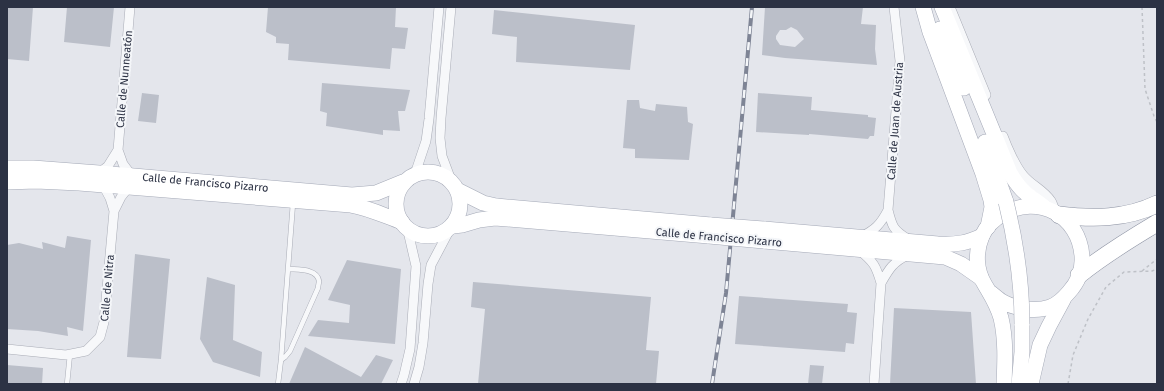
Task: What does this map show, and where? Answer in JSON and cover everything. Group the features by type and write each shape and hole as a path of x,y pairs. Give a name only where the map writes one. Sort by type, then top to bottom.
{"highway":[{"path":"1047,209 1084,218 1108,217 1136,212 1157,204"},
{"path":"1079,275 1114,249 1157,223"}],"main road":[{"path":"923,7 930,32 983,174 991,200 992,207 978,249 978,264 981,278 991,293 1004,302 1017,307 1040,309 1050,307 1064,298"},
{"path":"933,7 951,58 988,150 1006,202 1016,248 1021,295 1022,352 1019,384"},
{"path":"942,7 1010,173 1020,189 1026,195 1072,227 1080,242 1082,259 1079,275 1073,288 1064,298 1040,345 1031,384"},
{"name":"Calle de Francisco Pizarro","path":"7,168 33,168 101,179 352,195 376,193 403,182"},
{"path":"436,173 455,186 461,199 458,217 451,228 442,234 434,236 416,233 404,225 396,208 398,190 403,182 415,174 436,173"},
{"name":"Calle de Francisco Pizarro","path":"7,182 57,182 101,179"},
{"name":"Calle de Francisco Pizarro","path":"131,181 293,201 360,207 370,209 404,225"},
{"name":"Calle de Francisco Pizarro","path":"455,186 483,203 496,206 710,231"},
{"path":"985,231 998,217 1010,210 1024,206 1047,209"},
{"name":"Calle de Francisco Pizarro","path":"451,228 462,226 478,220 495,218 710,231 858,243 911,248 945,257 961,264 981,278"},
{"name":"Calle de Francisco Pizarro","path":"911,248 969,242 985,231"},
{"path":"991,293 998,308 1004,332 1004,384"}],"street":[{"name":"Calle de Nunneatón","path":"130,7 118,150 131,181"},
{"path":"415,174 426,141 439,7"},
{"path":"451,7 440,138 442,156 455,186"},
{"name":"Calle de Juan de Austria","path":"888,210 900,61 894,7"},
{"path":"950,7 1007,146 1022,175 1035,187 1041,190 1051,201 1047,209"},
{"name":"Calle de Nunneatón","path":"101,179 118,150"},
{"name":"Calle de Nitra","path":"101,179 114,211"},
{"name":"Calle de Nitra","path":"7,349 66,355 86,351 100,337 104,322 114,211 121,196 131,181"},
{"path":"1035,187 1047,209"},
{"path":"874,384 881,283 877,270 858,243 881,222 888,210"},
{"path":"881,283 893,264 911,248 897,233 891,223 888,210"},
{"path":"401,384 410,349 416,266 404,225"},
{"path":"414,384 419,367 423,343 428,284 432,265 437,251 451,228"}],"lane":[{"path":"278,384 293,201"},
{"path":"281,360 285,358 290,351 318,288 319,281 315,274 308,271 288,269"},
{"path":"67,384 70,354"}],"path":[{"path":"1142,7 1145,89 1157,122"},
{"path":"1142,271 1157,259"},
{"path":"1068,384 1073,355 1088,319 1106,287 1124,272 1157,269"}],"building":[{"path":"7,7 33,7 29,61 7,59"},
{"path":"67,7 114,7 110,47 64,42"},
{"path":"268,7 396,7 395,27 408,28 405,49 392,48 390,69 288,60 289,44 276,43 276,37 266,32"},
{"path":"765,7 863,7 861,24 876,25 875,49 877,65 762,55","holes":["791,27 797,30 804,39 795,47 780,45 776,39 776,36 780,30 786,30"]},
{"path":"494,10 635,25 630,70 516,62 517,37 492,34"},
{"path":"322,83 410,90 405,111 398,111 400,131 383,130 383,135 326,126 327,113 320,111"},
{"path":"142,93 159,95 156,123 138,121"},
{"path":"758,93 812,97 811,110 868,115 868,117 876,118 874,136 870,136 868,139 809,134 756,132"},
{"path":"627,100 639,100 640,108 655,111 656,104 687,107 688,122 693,124 689,160 635,158 635,149 623,148"},
{"path":"67,236 91,240 83,331 67,327 68,336 38,331 7,329 7,245 19,243 43,249 42,242 65,248"},
{"path":"135,254 170,259 161,359 127,357"},
{"path":"347,260 401,269 395,344 308,336 318,320 349,323 350,305 328,300"},
{"path":"207,277 235,285 233,340 262,352 260,377 213,362 200,339"},
{"path":"473,282 651,297 646,350 659,351 656,384 478,384 485,309 471,307"},
{"path":"739,296 848,304 847,312 857,313 854,344 846,343 845,352 735,344"},
{"path":"894,308 971,312 976,384 890,384"},
{"path":"305,347 361,377 376,355 393,360 381,384 289,384"},
{"path":"7,365 43,368 42,384 7,384"},
{"path":"810,365 824,366 822,384 808,384"}],"railway":[{"path":"712,384 726,293 752,7"}]}
